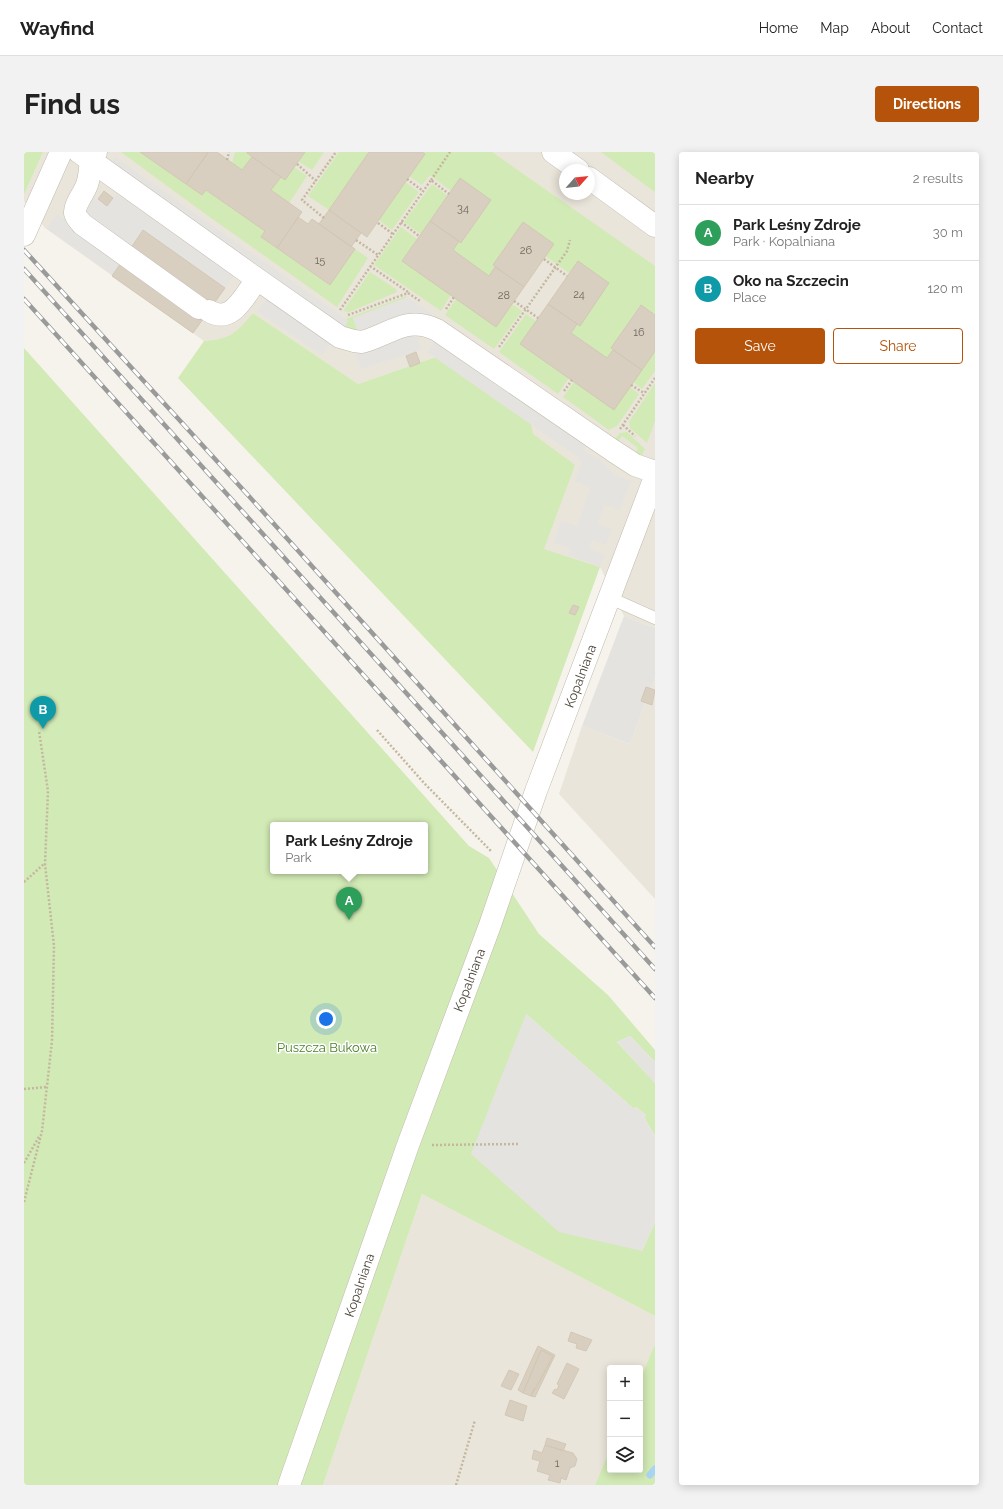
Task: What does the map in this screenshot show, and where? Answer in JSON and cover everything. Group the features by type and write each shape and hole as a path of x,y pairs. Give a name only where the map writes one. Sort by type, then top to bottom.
{"street":[{"path":"24,235 61,152"},
{"path":"553,152 570,164"},
{"path":"88,155 90,174 76,210 77,218 82,224 204,309 221,315 230,313 236,308 257,279"},
{"path":"88,155 257,279 340,337 354,341 365,341 411,323 425,324 443,334 635,465 655,472"},
{"path":"595,182 655,226"},
{"name":"Kopalniana","path":"289,1485 405,1152 509,870 536,791 655,477"}],"lane":[{"path":"610,598 655,618"}],"path":[{"path":"227,160 229,152"},
{"path":"324,218 302,200 336,152"},
{"path":"408,293 347,315 339,310 450,152"},
{"path":"297,164 316,181"},
{"path":"407,179 423,191"},
{"path":"431,180 449,194"},
{"path":"401,222 419,236"},
{"path":"378,223 393,234"},
{"path":"356,240 378,255"},
{"path":"499,348 567,251 570,240"},
{"path":"544,259 567,276"},
{"path":"370,266 425,304"},
{"path":"446,310 454,297"},
{"path":"514,301 538,318"},
{"path":"617,432 655,378"},
{"path":"631,385 644,393"},
{"path":"377,730 424,783 509,870"},
{"path":"24,1202 42,1131 52,1041 54,946 45,864 48,791 39,731"},
{"path":"24,882 45,864"},
{"path":"24,1089 47,1087"},
{"path":"24,1163 42,1131"},
{"path":"430,1146 520,1144"},
{"path":"456,1485 475,1420"}],"shaded area":[{"path":"43,152 655,152 655,628 624,616 600,567 543,549 559,508 436,357 358,384 253,313 239,330 223,339 204,341 45,228 24,201 24,195"},
{"path":"115,157 346,319 348,321 343,329 358,332 353,318 408,297 431,313 438,339 586,444 583,449 599,459 615,475 631,481 620,510 605,505 597,524 612,529 606,545 592,540 589,548 605,555 600,567 568,555 570,548 554,543 561,521 577,526 590,488 575,481 581,463 579,458 427,352 436,338 416,334 421,350 361,369 353,349 332,342 322,355 257,311 267,298 234,275 225,288 143,231 193,331 47,229 57,214 75,227 95,198 107,206 117,192 111,164"},
{"path":"624,616 655,628 655,678 630,744 582,726"},
{"path":"655,678 655,899 559,794 582,726 630,744"},
{"path":"526,1014 634,1109 636,1107 646,1115 644,1117 655,1136 655,1222 642,1251 559,1232 471,1154"},
{"path":"630,1036 655,1062 655,1083 617,1042"},
{"path":"422,1194 655,1316 655,1344 643,1372 643,1365 607,1365 607,1456 595,1485 323,1485"}],"green space":[{"path":"24,152 43,152 24,195"},
{"path":"121,152 140,152 202,195 206,190 265,231 261,237 329,285 355,249 368,258 337,307"},
{"path":"235,152 247,152 252,157 242,170 232,163"},
{"path":"305,152 324,152 312,170 298,161"},
{"path":"339,152 369,152 329,210 308,196"},
{"path":"422,152 492,152 655,266 655,315 640,305 611,348 613,350 607,358 571,333 577,324 580,326 609,283 578,261 569,273 545,256 523,223 493,265 495,267 489,276 453,250 459,241 462,243 491,200 451,191 430,175 422,185 409,176 425,154"},
{"path":"601,152 655,152 655,192 652,190"},
{"path":"294,167 307,176 289,203 271,190 281,177 285,180"},
{"path":"405,182 419,192 392,230 379,220"},
{"path":"432,184 448,196 421,234 404,222"},
{"path":"401,227 417,239 402,261 451,295 441,311 374,265"},
{"path":"370,272 396,289 397,292 349,312 343,311"},
{"path":"406,296 408,297 353,318 358,332 343,329 348,321 346,319"},
{"path":"456,299 512,304 522,311 494,349 445,315"},
{"path":"253,313 358,384 436,357 531,424 533,434 575,465 544,549 600,567 533,752 178,378 204,341 227,337 242,326"},
{"path":"526,314 536,321 520,344 569,378 558,394 499,352"},
{"name":"Puszcza Bukowa","path":"24,348 469,846 489,858 539,934 608,995 655,1050 655,1062 630,1036 617,1042 655,1083 655,1136 644,1117 646,1115 636,1107 634,1109 526,1014 642,1251 655,1222 655,1316 422,1194 323,1485 24,1485"},
{"path":"655,351 655,371 642,389 633,382"},
{"path":"574,382 630,387 639,394 617,426 609,430 563,397"},
{"path":"655,383 655,421 647,443 630,428 629,422"},
{"path":"627,432 645,449 642,455 635,454 638,448 622,436 618,442 614,440 620,433"},
{"path":"655,1344 655,1485 595,1485 607,1456 607,1473 643,1473 643,1372"}],"building":[{"path":"140,152 206,152 208,153 186,184"},
{"path":"208,152 217,152 242,170 252,157 281,177 271,190 302,212 277,248 261,237 265,231 206,190 202,195 186,184"},
{"path":"247,152 305,152 285,180"},
{"path":"369,152 422,152 425,154 367,237 329,210"},
{"path":"460,178 491,200 461,243 430,221"},
{"path":"104,191 113,198 107,206 98,199"},
{"path":"329,210 361,233 351,247 319,224"},
{"path":"298,217 308,224 312,219 355,249 330,285 277,248"},
{"path":"430,221 459,241 453,250 489,276 495,267 524,287 496,327 402,261"},
{"path":"523,222 554,244 524,287 493,265"},
{"path":"143,230 225,288 193,333 112,276"},
{"path":"578,261 609,283 580,326 548,304"},
{"path":"548,304 577,324 571,333 607,358 613,350 642,370 614,410 520,344"},
{"path":"641,305 655,315 655,351 642,370 611,348"},
{"path":"416,352 420,363 410,367 406,356"},
{"path":"573,605 579,607 575,615 569,613"},
{"path":"646,687 655,690 652,705 641,701"},
{"path":"571,1332 592,1340 586,1351 576,1348 577,1344 568,1341"},
{"path":"538,1346 555,1355 535,1397 531,1396 534,1388 536,1389 553,1356 541,1350 523,1393 518,1390"},
{"path":"541,1350 553,1356 531,1396 523,1393"},
{"path":"567,1363 579,1369 564,1399 552,1393 555,1389 557,1390 559,1385 557,1384"},
{"path":"509,1370 519,1374 511,1390 501,1386"},
{"path":"510,1400 527,1406 523,1421 505,1415"},
{"path":"547,1438 566,1444 563,1451 545,1445"},
{"path":"545,1445 573,1453 577,1459 575,1466 570,1468 566,1480 561,1478 560,1483 548,1480 550,1475 537,1471 540,1461 532,1459 534,1450 542,1453"}],"waterway":[{"path":"650,1475 655,1469"}],"railway":[{"path":"24,250 247,494 655,947"},
{"path":"24,269 655,969"},
{"path":"24,299 655,998"}],"place":[{"name":"Oko na Szczecin","path":"43,729"},
{"name":"Park Leśny Zdroje","path":"349,920"}]}
